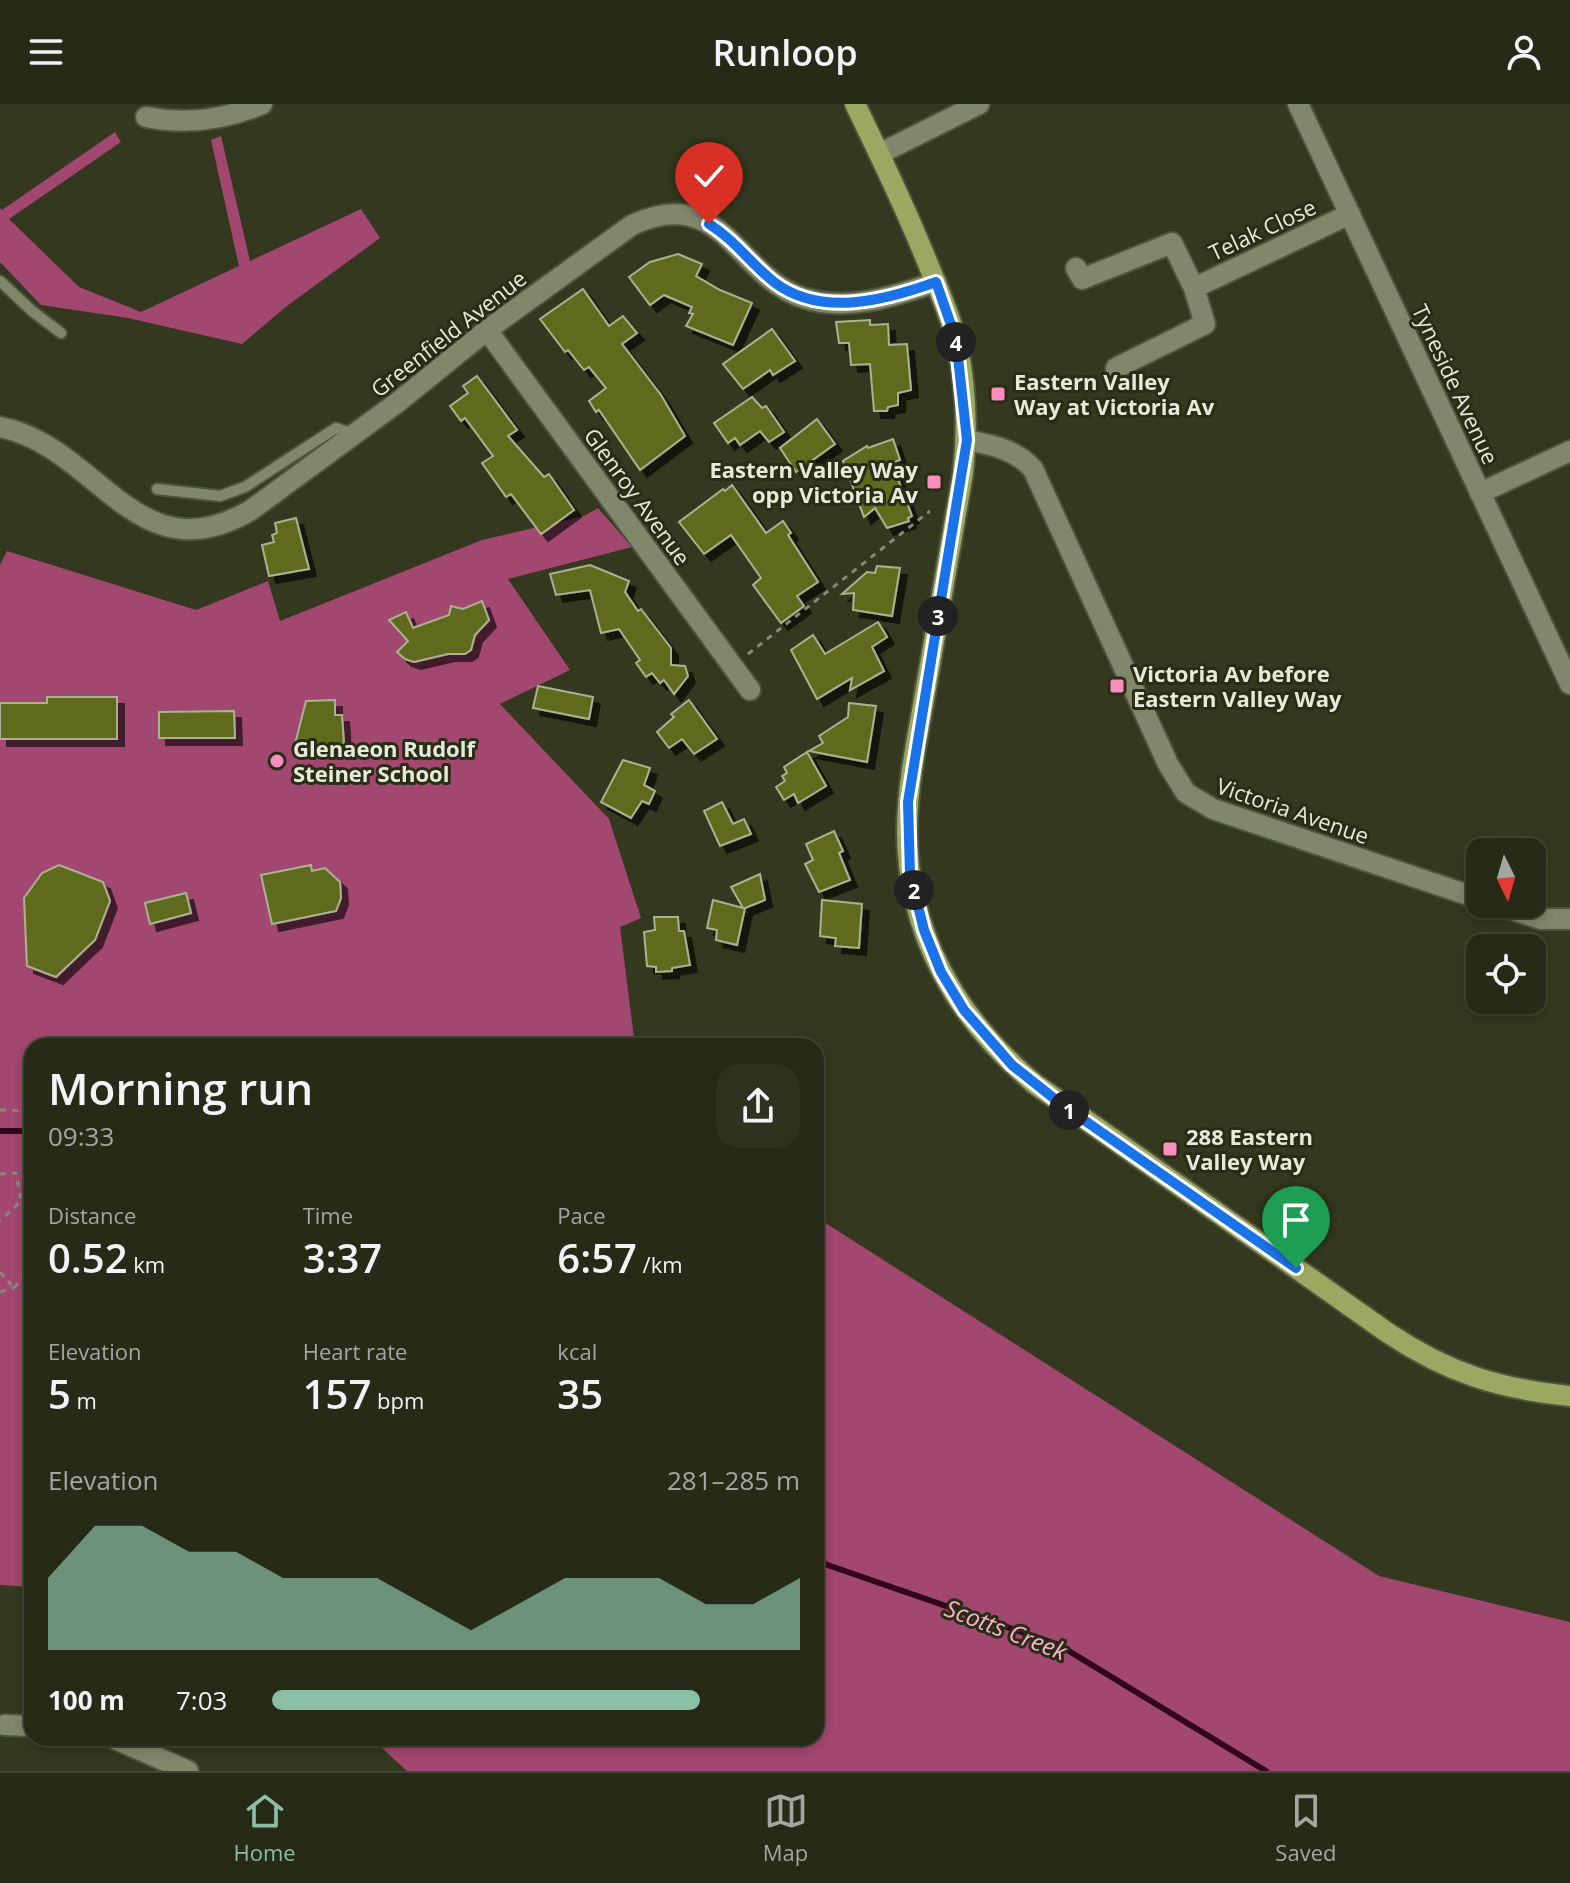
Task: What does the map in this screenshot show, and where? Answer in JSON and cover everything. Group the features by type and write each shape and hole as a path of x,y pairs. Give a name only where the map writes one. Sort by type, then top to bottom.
{"main road":[{"path":"855,104 950,318 957,348 967,440 911,775 907,827 910,874 924,930 941,972 964,1010 1012,1065 1044,1091 1423,1356 1492,1384 1570,1396"}],"street":[{"path":"146,117 170,122 204,121 262,104"},
{"path":"879,154 979,104"},
{"name":"Tyneside Avenue","path":"1298,104 1570,684"},
{"name":"Greenfield Avenue","path":"0,427 18,431 47,445 143,518 172,528 201,531 226,524 251,510 355,434 487,330 632,225 650,217 669,214 690,216 725,234 772,281 805,299 821,302 874,300 936,282"},
{"name":"Telak Close","path":"1194,288 1350,214"},
{"name":"Telak Close","path":"1076,268 1082,279 1172,243 1194,288 1205,324 1116,368"},
{"name":"Glenroy Avenue","path":"487,330 750,690"},
{"name":"Victoria Avenue","path":"967,440 1008,450 1022,457 1033,469 1168,764 1186,793 1213,809 1466,894"},
{"path":"1480,493 1570,451"},
{"path":"1538,918 1570,919"},
{"path":"2,1725 24,1726"},
{"path":"131,1746 188,1771"}],"lane":[{"path":"0,281 61,333"},
{"path":"157,489 220,496 245,487 336,428 355,434"}],"path":[{"path":"732,666 930,511"},
{"path":"0,1110 24,1111"},
{"path":"0,1174 16,1173 21,1201 0,1221"},
{"path":"0,1272 14,1288"},
{"path":"0,1292 14,1288 24,1276"}],"shaded area":[{"path":"115,132 121,142 9,219 79,287 141,312 239,266 211,140 221,136 250,261 361,209 380,238 287,306 242,344 128,318 41,305 0,262 0,208 2,210"},
{"name":"Glenaeon Rudolf Steiner School","path":"598,508 632,547 508,579 570,670 500,704 609,819 641,918 620,927 634,1038 24,1038 24,1586 0,1585 0,565 7,551 196,610 268,581 280,621 482,540 584,516"},
{"path":"824,1222 1379,1576 1570,1622 1570,1771 407,1771 380,1746 824,1746"}],"building":[{"path":"678,254 702,264 696,276 752,303 733,345 686,326 693,314 689,313 692,307 664,295 650,305 629,277 650,262"},
{"path":"583,289 609,326 623,316 637,333 622,344 661,395 685,436 640,470 599,410 596,412 589,401 606,388 589,367 584,370 568,350 565,352 540,319"},
{"path":"870,320 870,325 888,324 889,345 907,344 911,390 898,393 898,405 888,407 887,411 874,411 870,364 851,365 849,343 839,343 836,322"},
{"path":"772,329 795,361 773,375 770,370 743,389 723,364"},
{"path":"477,376 517,430 508,436 544,477 549,474 574,510 541,534 511,494 506,497 482,463 493,456 465,418 461,421 450,406 468,393 463,386"},
{"path":"752,397 762,408 766,406 784,432 769,442 760,431 740,445 735,438 728,443 714,423"},
{"path":"817,419 835,444 796,472 780,448"},
{"path":"893,439 900,460 892,463 912,516 908,518 909,521 887,528 875,508 864,517 843,461 867,446"},
{"path":"732,485 766,533 783,521 791,533 788,535 818,582 797,596 804,606 781,623 753,585 761,578 731,535 704,554 679,522"},
{"path":"296,518 309,569 269,576 262,545 274,542 272,535 277,533 275,523"},
{"path":"590,565 629,581 625,592 671,648 671,665 685,666 688,676 674,694 664,680 660,683 652,673 646,677 636,663 640,660 619,629 601,633 590,590 556,595 550,574"},
{"path":"877,566 900,568 892,616 853,610 854,593 842,594 867,572 875,573"},
{"path":"482,601 489,620 475,635 471,650 465,654 448,654 414,662 397,652 408,641 389,620 406,612 413,628 449,615 451,606 463,609"},
{"path":"878,622 887,637 872,647 884,671 850,690 852,678 817,699 791,650 813,635 825,654"},
{"path":"538,686 593,697 589,719 533,708"},
{"path":"47,697 117,697 117,739 0,739 0,703 47,703"},
{"path":"335,700 335,715 342,715 344,744 295,744 306,701"},
{"path":"689,700 717,739 694,754 682,739 669,748 657,732 674,717 671,714"},
{"path":"849,703 876,706 867,762 809,751 823,743 819,736 848,717"},
{"path":"234,711 235,738 159,738 159,712"},
{"path":"807,752 826,786 798,803 794,794 784,800 776,787 785,781 782,776 787,773 784,767"},
{"path":"623,760 650,768 644,785 655,791 649,804 642,801 631,818 601,802"},
{"path":"722,802 733,824 744,819 751,834 720,846 704,811"},
{"path":"834,831 850,880 819,892 805,864 813,860 806,844"},
{"path":"59,865 103,882 110,901 95,940 56,977 27,966 24,898 42,873"},
{"path":"311,865 312,871 325,868 340,882 341,898 336,911 272,924 261,875"},
{"path":"760,874 765,900 745,908 737,945 716,940 717,930 707,928 713,900 743,908 731,887"},
{"path":"186,893 191,913 150,924 145,903"},
{"path":"822,900 862,904 859,948 835,946 836,938 820,936"},
{"path":"654,917 678,917 679,931 684,931 690,965 656,972 656,967 647,966 644,932 655,930"}],"waterway":[{"name":"Scotts Creek","path":"0,1131 24,1131"},
{"name":"Scotts Creek","path":"824,1564 1059,1645 1266,1771"}],"place":[{"name":"Eastern Valley Way at Victoria Av","path":"998,394"},
{"name":"Eastern Valley Way opp Victoria Av","path":"934,482"},
{"name":"Victoria Av before Eastern Valley Way","path":"1117,686"},
{"name":"Glenaeon Rudolf Steiner School","path":"277,761"},
{"name":"288 Eastern Valley Way","path":"1170,1149"}],"route":[{"path":"709,224 725,234 772,281 805,299 821,302 874,300 936,282 956,339 967,440 908,802 910,874 924,930 941,972 964,1010 1012,1065 1170,1182 1296,1268"}]}
